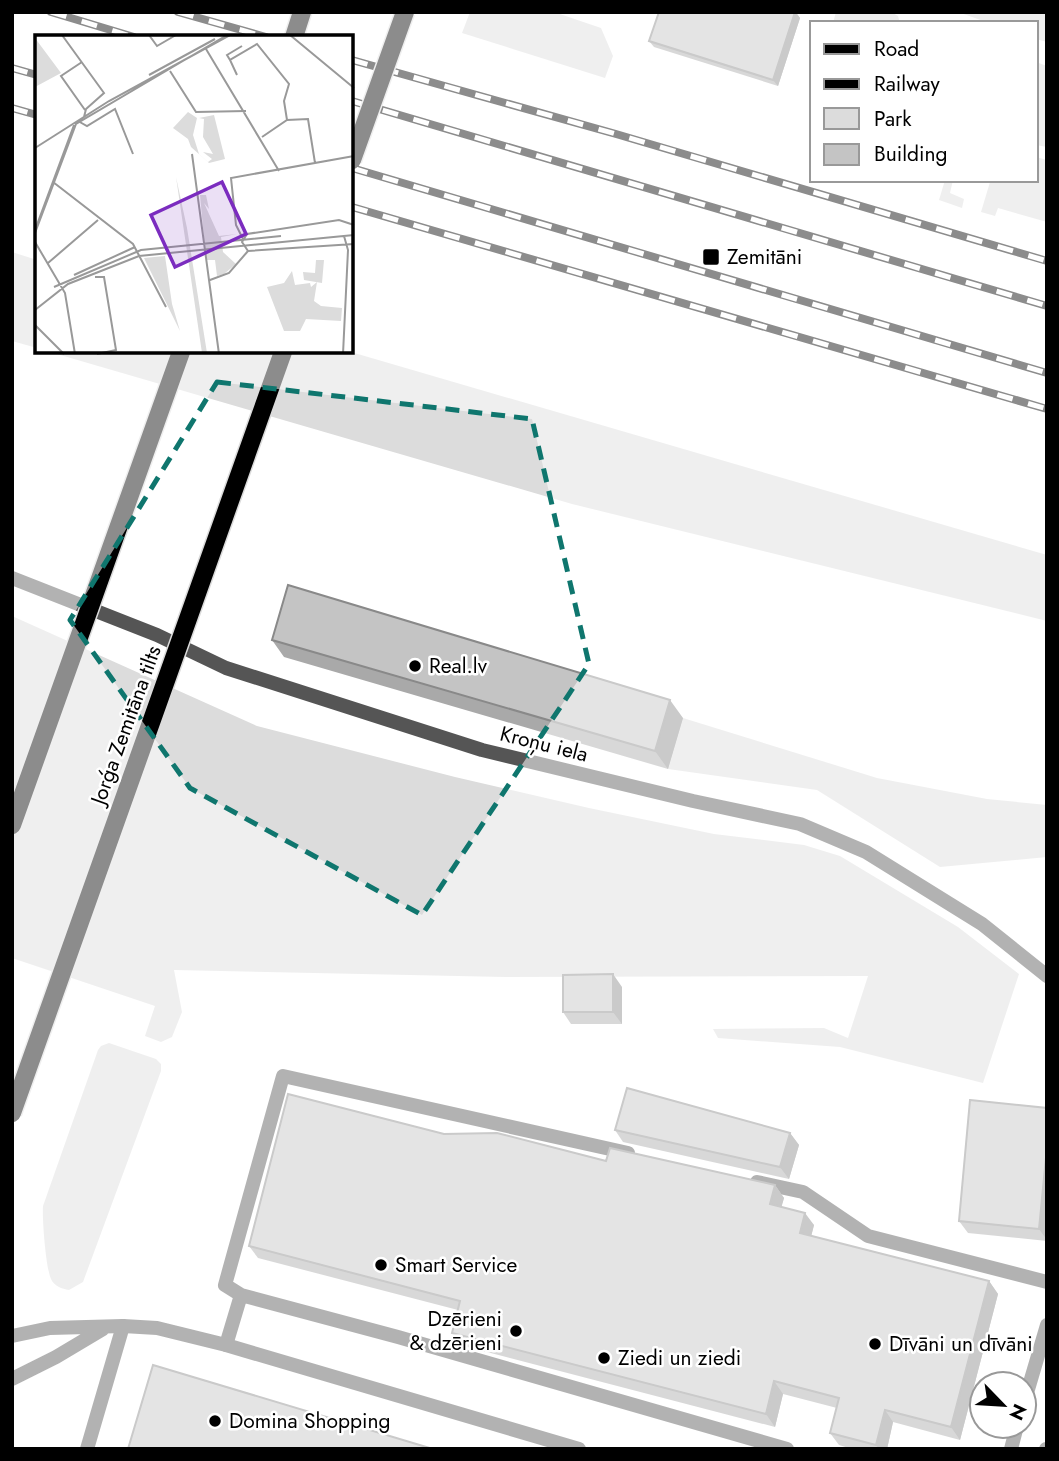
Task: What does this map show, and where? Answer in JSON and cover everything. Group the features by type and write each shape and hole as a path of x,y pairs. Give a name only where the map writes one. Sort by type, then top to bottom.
{"main road":[{"path":"295,35 302,12"},
{"path":"354,154 405,12"},
{"path":"12,825 180,354"},
{"name":"Jorģa Zemitāna tilts","path":"12,1113 282,354"}],"street":[{"name":"Kroņu iela","path":"12,578 157,635 226,668 482,750 800,824 866,852 982,924 1047,976"},
{"path":"643,1156 283,1076 225,1285 241,1295 398,1337 787,1449"},
{"path":"736,1177 803,1192 868,1236 1047,1282"},
{"path":"226,1345 241,1295"},
{"path":"1034,1370 1047,1325"},
{"path":"87,1449 123,1326"},
{"path":"12,1336 50,1328 157,1328 226,1345 579,1449"},
{"path":"12,1379 105,1328"}],"highlighted area":[{"path":"217,382 532,419 589,664 422,915 190,788 70,620"}],"green space":[{"path":"470,12 554,12 601,28 613,56 605,78 462,33"},
{"path":"836,12 891,12 898,16 899,21 834,21"},
{"path":"958,12 1047,12 1047,42 1038,40 1038,21 983,21"},
{"path":"1038,63 1047,66 1047,147 1038,145"},
{"path":"1038,158 1047,160 1047,222 998,208 995,216 981,212 990,182 1038,182"},
{"path":"944,182 953,182 950,193 964,199 962,208 939,200"},
{"path":"12,252 35,259 35,347 12,341"},
{"path":"354,353 1047,555 1047,621 572,504 57,354"},
{"path":"12,616 257,726 589,808 714,834 804,845 840,856 958,927 1019,974 983,1083 840,1047 718,1038 713,1029 824,1028 848,1038 868,976 505,977 174,970 182,1012 172,1037 161,1042 145,1036 155,1006 12,958"},
{"path":"683,718 877,778 987,799 1047,805 1047,857 940,867 817,790 668,769"},
{"path":"109,1043 156,1059 161,1064 161,1071 83,1282 69,1290 56,1285 49,1273 43,1206 98,1050"}],"building":[{"path":"659,12 795,12 773,80 649,41"},
{"path":"288,585 670,700 655,751 272,640"},
{"path":"613,974 613,1012 563,1012 563,975"},
{"path":"627,1088 790,1133 780,1167 615,1130"},
{"path":"288,1094 444,1134 497,1133 606,1161 610,1148 775,1185 770,1204 805,1213 800,1233 989,1281 951,1427 885,1410 876,1445 830,1433 839,1398 774,1381 766,1414 452,1333 460,1301 249,1246"},
{"path":"970,1100 1047,1108 1047,1147 1039,1229 959,1221"},
{"path":"153,1365 433,1449 128,1449"}],"railway":[{"path":"51,12 127,35"},
{"path":"178,12 259,35"},
{"path":"354,61 616,134 1047,261"},
{"path":"12,68 35,74"},
{"path":"354,102 1047,306"},
{"path":"12,108 35,114"},
{"path":"354,169 1047,373"},
{"path":"354,208 1047,409"}],"place":[{"name":"Zemitāni","path":"711,257"},
{"name":"Real.lv","path":"415,666"},
{"name":"Smart Service","path":"381,1265"},
{"name":"Dzērieni & dzērieni","path":"516,1331"},
{"name":"Dīvāni un dīvāni","path":"875,1344"},
{"name":"Ziedi un ziedi","path":"604,1358"},
{"name":"Domina Shopping","path":"215,1421"}]}
